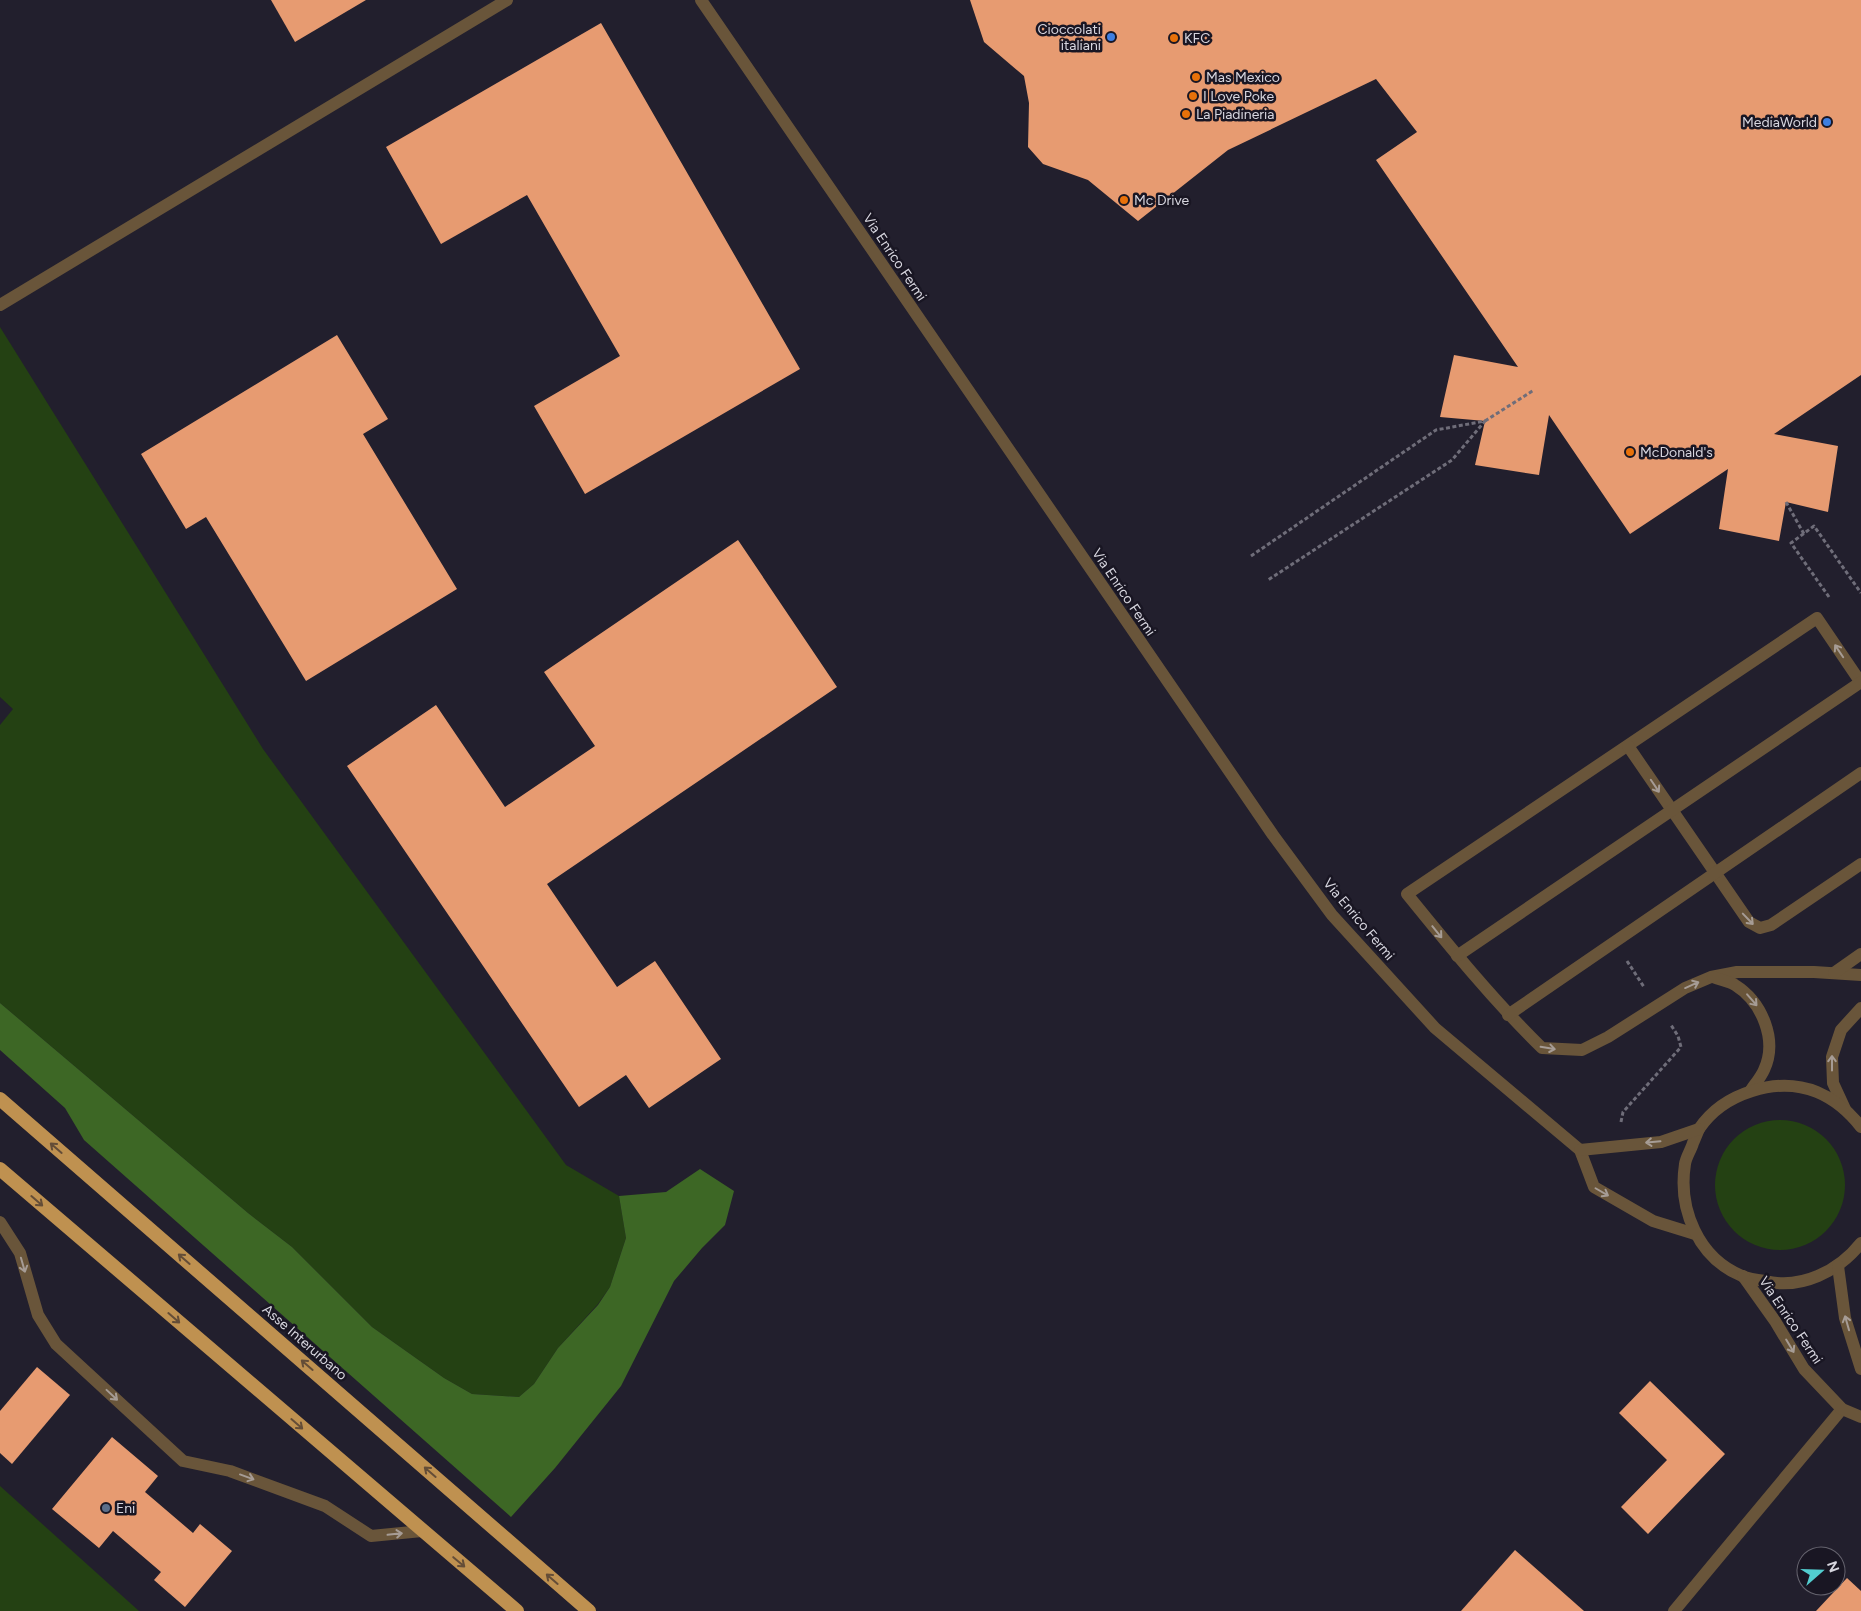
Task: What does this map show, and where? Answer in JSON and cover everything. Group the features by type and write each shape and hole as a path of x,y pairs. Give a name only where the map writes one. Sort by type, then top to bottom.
{"highway":[{"name":"Asse Interurbano","path":"0,1099 589,1611"},
{"path":"0,1169 517,1611"}],"street":[{"path":"0,305 507,0"},
{"name":"Via Enrico Fermi","path":"701,0 1261,818 1332,915 1435,1028 1580,1150 1594,1187 1653,1221 1695,1234"},
{"path":"1457,956 1861,682 1817,618 1407,894 1457,956 1508,1015 1542,1048 1582,1050 1608,1037 1685,988 1710,977 1737,972 1861,975"},
{"path":"1628,746 1749,922 1760,928 1771,925 1861,864"},
{"path":"1508,1015 1861,773"},
{"path":"1834,973 1861,954"},
{"path":"1710,977 1734,984 1753,999 1765,1021 1769,1045 1764,1070 1751,1090"},
{"path":"1845,1109 1833,1083 1832,1057 1841,1030 1861,1008"},
{"path":"1861,1126 1845,1109 1817,1092 1784,1086 1751,1090 1722,1105 1699,1129 1685,1163 1683,1199 1695,1234 1708,1251 1724,1266 1743,1276 1775,1284 1808,1280 1838,1266 1861,1243"},
{"path":"1580,1150 1661,1142 1699,1129"},
{"path":"0,1222 20,1253 38,1315 56,1344 183,1461 230,1471 325,1506 371,1536 422,1531"},
{"path":"1838,1266 1845,1318 1861,1369"},
{"name":"Via Enrico Fermi","path":"1743,1276 1775,1320 1804,1369 1842,1409 1861,1418"},
{"path":"1674,1611 1842,1409"}],"path":[{"path":"1268,580 1452,460 1485,421 1534,390"},
{"path":"1251,556 1436,430 1485,421"},
{"path":"1786,502 1804,534"},
{"path":"1830,598 1791,543 1814,526 1861,593"},
{"path":"1614,942 1678,1036 1681,1047 1623,1112 1617,1145"}],"green space":[{"path":"0,327 263,749 566,1165 619,1196 626,1238 610,1287 598,1304 558,1348 534,1384 519,1397 472,1394 444,1378 372,1327 292,1247 248,1213 0,1003 0,725 13,709 0,697"},
{"path":"0,1003 248,1213 292,1247 372,1327 444,1378 472,1394 519,1397 534,1384 558,1348 598,1305 610,1287 626,1238 619,1196 666,1192 700,1169 734,1191 725,1225 702,1248 674,1281 621,1386 555,1468 511,1517 84,1140 65,1108 0,1050"},
{"path":"1780,1120 1805,1124 1826,1139 1841,1160 1845,1185 1841,1210 1826,1231 1805,1246 1780,1250 1755,1246 1734,1231 1719,1210 1715,1185 1719,1160 1734,1139 1755,1124"},
{"path":"0,1486 139,1611 0,1611"}],"building":[{"path":"271,0 366,0 295,42"},
{"path":"970,0 1861,0 1861,375 1774,434 1838,446 1828,512 1786,502 1779,541 1719,529 1728,469 1630,534 1549,415 1539,475 1475,465 1485,421 1440,417 1454,355 1518,367 1376,160 1417,132 1376,79 1228,150 1138,221 1088,180 1043,164 1028,147 1029,103 1024,76 984,42"},
{"path":"601,23 800,369 585,494 534,406 620,356 527,195 441,244 386,147"},
{"path":"337,335 388,419 363,434 457,589 306,681 206,517 186,529 141,454"},
{"path":"738,540 837,687 547,884 617,987 655,961 721,1059 649,1108 626,1075 579,1107 347,766 436,705 505,807 595,746 544,672"},
{"path":"37,1367 70,1395 12,1464 0,1453 0,1411"},
{"path":"1650,1381 1725,1454 1648,1534 1621,1507 1667,1460 1619,1413"},
{"path":"112,1437 158,1476 145,1492 193,1533 200,1524 232,1551 185,1607 154,1580 161,1572 113,1531 99,1548 52,1509"},
{"path":"1515,1550 1584,1611 1461,1611"},
{"path":"1846,1579 1861,1591 1861,1611 1816,1611 1830,1596 1846,1596"}],"place":[{"name":"Cioccolati italiani","path":"1111,37"},
{"name":"KFC","path":"1174,38"},
{"name":"Mas Mexico","path":"1196,77"},
{"name":"I Love Poke","path":"1193,96"},
{"name":"La Piadineria","path":"1186,114"},
{"name":"MediaWorld","path":"1827,122"},
{"name":"Mc Drive","path":"1124,200"},
{"name":"McDonald's","path":"1630,452"},
{"name":"Eni","path":"106,1508"}]}
